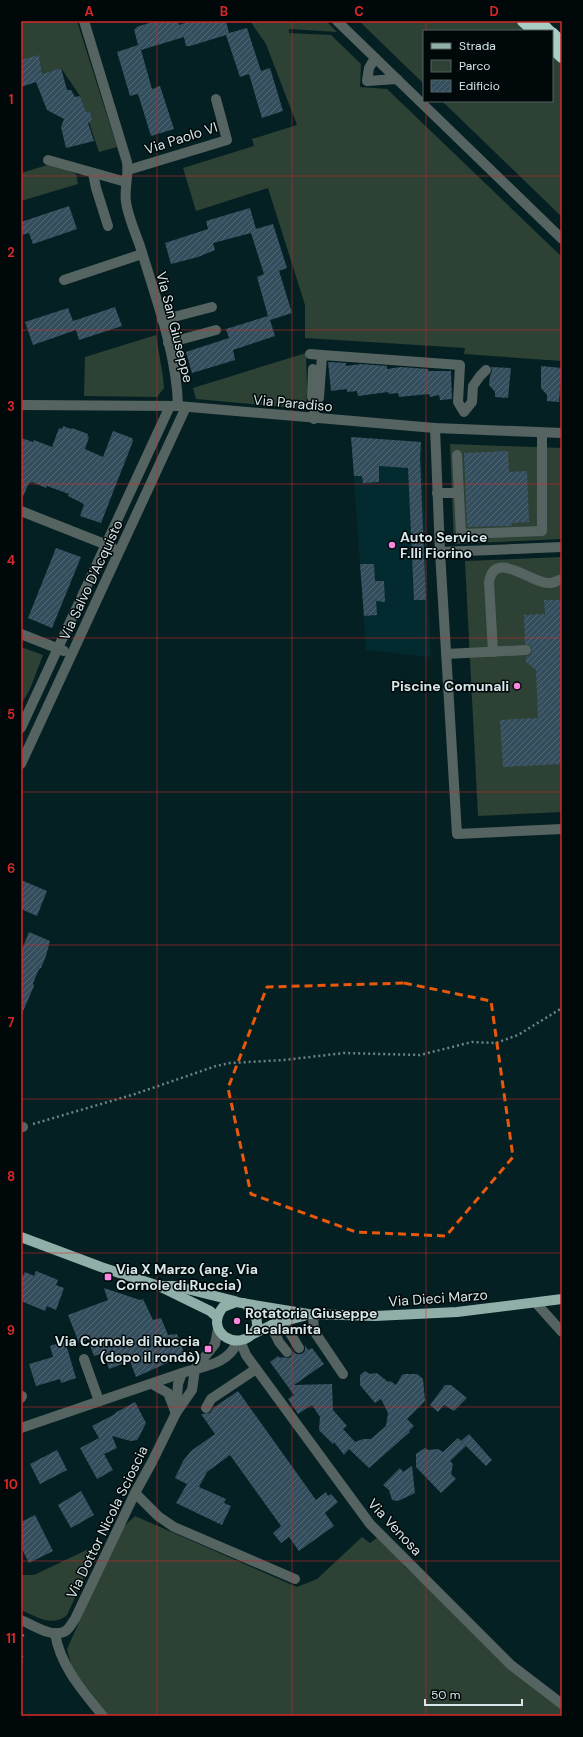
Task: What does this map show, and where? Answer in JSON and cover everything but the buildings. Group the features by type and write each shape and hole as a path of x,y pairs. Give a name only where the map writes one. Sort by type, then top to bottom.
{"highway":[{"path":"523,21 533,30"},
{"path":"539,21 549,30"},
{"path":"553,34 562,43"},
{"path":"553,49 562,57"}],"main road":[{"name":"Via Dieci Marzo","path":"21,1237 101,1267 159,1286 210,1311 217,1318"},
{"name":"Via Dieci Marzo","path":"159,1286 175,1286 240,1302 310,1315 375,1316 422,1314 536,1303 562,1299"},
{"path":"253,1334 257,1321 252,1309 240,1302 223,1307 217,1318 218,1329 226,1338 238,1341 245,1340 271,1325 310,1315"}],"street":[{"path":"84,21 122,143 128,170"},
{"path":"337,21 562,239"},
{"path":"375,58 369,68 367,81 397,79"},
{"name":"Via Paolo VI","path":"128,170 227,140 216,100"},
{"path":"48,160 126,182"},
{"name":"Via San Giuseppe","path":"128,170 126,182 126,202 168,343 175,374 178,407"},
{"path":"93,173 108,226"},
{"path":"64,280 142,254"},
{"path":"162,320 212,307"},
{"path":"168,343 216,330"},
{"path":"310,354 460,364 458,402 464,412"},
{"path":"315,401 319,398 322,355"},
{"path":"313,369 312,397 315,401 314,419"},
{"path":"464,412 472,402 473,386 486,370"},
{"path":"463,430 466,379"},
{"name":"Via Paradiso","path":"21,405 178,407 463,430 562,433"},
{"name":"Via Salvo D'Acquisto","path":"21,728 106,544 178,407"},
{"name":"Via Salvo D'Acquisto","path":"22,758 120,550 178,407"},
{"path":"435,428 440,552 457,834 562,830"},
{"path":"457,455 461,534 542,531 542,433"},
{"path":"437,493 459,493"},
{"path":"21,512 120,550"},
{"path":"440,552 562,547"},
{"path":"493,652 489,582 490,575 494,571 501,568 514,569 544,583 550,583 562,579"},
{"path":"21,634 72,654"},
{"path":"446,654 526,650"},
{"path":"536,1303 562,1332"},
{"path":"310,1315 314,1331 343,1374"},
{"path":"283,1321 299,1348"},
{"path":"271,1325 279,1342 287,1352"},
{"path":"194,1369 215,1344 218,1329"},
{"path":"21,1428 223,1360 234,1351 238,1341"},
{"name":"Via Venosa","path":"238,1341 256,1369 370,1524 511,1665 562,1704"},
{"path":"84,1359 99,1401"},
{"name":"Via Dottor Nicola Scioscia","path":"55,1633 66,1630 75,1620 134,1493 152,1462 176,1413 192,1390 194,1369"},
{"path":"206,1408 211,1399 256,1369"},
{"name":"Via Dottor Nicola Scioscia","path":"176,1413 178,1384 182,1373"},
{"path":"152,1384 168,1393 176,1413"},
{"path":"134,1493 158,1516 174,1528 295,1579"},
{"path":"21,1620 49,1632 55,1633 57,1647 65,1666 104,1716"}],"path":[{"path":"22,1127 134,1094 216,1066 230,1063 284,1060 344,1053 420,1055 472,1042 496,1043 518,1035 562,1008"},
{"path":"21,1651 21,1666"}],"highlighted area":[{"path":"404,983 491,1001 513,1157 446,1236 356,1232 251,1194 228,1088 267,987"}],"shaded area":[{"name":"Auto Service F.lli Fiorino","path":"351,437 421,442 431,657 366,650"}],"green space":[{"path":"21,21 77,21 117,147 99,152 80,96 61,68 42,74 39,56 21,65"},
{"path":"250,21 326,21 337,32 289,29 289,33 331,35 361,64 360,87 387,89 562,257 562,361 464,354 465,348 305,338 305,305 268,188 196,211 183,168 254,146 252,139 297,125 266,44"},
{"path":"359,21 517,21 527,30 423,30 423,83"},
{"path":"553,54 562,63 562,217 443,102 553,102"},
{"path":"54,163 76,174 78,184 21,201 21,173"},
{"path":"156,335 164,388 157,397 84,396 85,357"},
{"path":"306,353 306,409 196,399 193,388"},
{"path":"450,444 562,448 562,539 454,544"},
{"name":"Piscine Comunali","path":"562,557 562,812 478,816 465,561"},
{"path":"21,647 43,655 30,689 21,705"},
{"path":"135,1516 297,1587 317,1579 362,1537 370,1543 381,1535 405,1567 562,1705 562,1716 109,1716 72,1668 67,1649 121,1529"},
{"path":"99,1544 67,1615 56,1621 50,1621 38,1618 21,1610 21,1575 34,1575"}],"place":[{"name":"Auto Service F.lli Fiorino","path":"392,545"},
{"name":"Piscine Comunali","path":"517,686"},
{"name":"Via X Marzo (ang. Via Cornole di Ruccia)","path":"108,1277"},
{"name":"Rotatoria Giuseppe Lacalamita","path":"237,1321"},
{"name":"Via Cornole di Ruccia (dopo il rondò)","path":"208,1349"}]}
